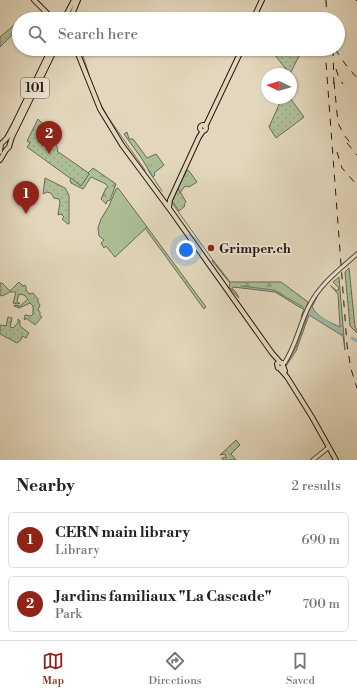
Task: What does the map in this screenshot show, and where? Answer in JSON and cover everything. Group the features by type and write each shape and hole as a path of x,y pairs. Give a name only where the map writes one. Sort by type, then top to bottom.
{"main road":[{"path":"34,0 46,12"},
{"path":"68,12 74,0"},
{"path":"73,12 78,0"},
{"path":"258,12 264,0"},
{"name":"101","path":"0,152 1,144 4,142 14,125 48,56"},
{"name":"101","path":"0,160 9,146 51,56"},
{"path":"79,56 100,109 119,140 166,200 170,209 281,365 336,460"},
{"path":"166,200 199,137 237,56"},
{"path":"4,142 7,142 9,146"},
{"path":"1,147 6,150"}],"street":[{"path":"281,365 287,359 294,347 305,315 314,296 326,281 357,254"},
{"path":"313,460 329,447"}],"green space":[{"path":"12,27 12,35 0,47 0,37"},
{"path":"276,56 299,56 293,68 285,68"},
{"path":"279,104 294,104 304,117 276,138 269,127"},
{"path":"38,119 48,132 49,131 58,149 57,151 90,174 81,186 27,147 30,143 27,141"},
{"path":"127,132 129,139 133,139 147,158 156,154 164,165 154,173 155,175 153,177 124,134"},
{"path":"93,168 116,184 110,200 107,201 106,204 101,199 106,188 108,187 106,184 91,177 83,189 71,183 71,178 81,186 89,174 88,173"},
{"path":"187,170 197,182 189,187 184,187 180,193 178,188"},
{"path":"45,178 65,188 69,195 69,224 62,219 64,217 61,214 58,215 59,199 54,198 51,193 47,192 43,194"},
{"path":"118,188 147,227 115,257 106,246 104,248 101,243 104,240 99,236 98,228 116,189"},
{"path":"178,188 186,202 184,204 185,206 179,211 172,201"},
{"path":"147,227 206,307 204,309 145,228"},
{"path":"213,260 230,282 281,282 308,302 303,316 301,317 304,309 275,292 233,287 232,289 239,298 229,287 230,283 212,261"},
{"path":"349,268 355,327 357,333 350,326 345,272"},
{"path":"339,277 345,350 343,336 309,315 296,351 286,366 296,347 310,308 317,297 312,307 314,311 324,319 340,327 338,294 330,285 337,291 339,288 333,282"},
{"path":"19,282 23,286 25,285 29,294 33,293 38,299 40,305 38,310 40,312 40,316 42,317 35,325 26,318 25,320 24,319 25,315 31,316 33,314 33,306 30,303 19,308 14,306 20,306 28,299 24,295 19,294 17,301 20,303 18,304 13,303 16,292 10,292 2,296 0,295 0,283 2,283 10,291"},
{"path":"8,317 12,318 10,327 13,328 18,323 18,319 20,321 20,326 29,333 26,338 22,336 21,340 17,343 0,334 0,325 6,326"},
{"path":"236,440 240,445 231,454 236,460 223,460 222,458 226,457 225,454 220,455"}],"waterway":[{"path":"83,56 89,74"},
{"path":"91,81 100,103 108,117 145,170"},
{"path":"148,170 162,191"},
{"path":"172,203 225,277"},
{"path":"241,286 274,290 303,307"},
{"path":"311,312 342,332"},
{"path":"352,338 357,341"}],"railway":[{"path":"326,0 327,12"},
{"path":"326,56 347,345 351,369 357,388"},
{"path":"333,56 334,87"},
{"path":"340,56 357,78"},
{"path":"336,69 343,84"},
{"path":"334,82 338,123 344,135 353,146"},
{"path":"347,143 357,155"},
{"path":"337,152 342,168 357,185"}],"place":[{"name":"Jardins familiaux \"La Cascade\"","path":"49,154"},
{"name":"CERN main library","path":"26,214"},
{"name":"Grimper.ch","path":"211,248"}]}
